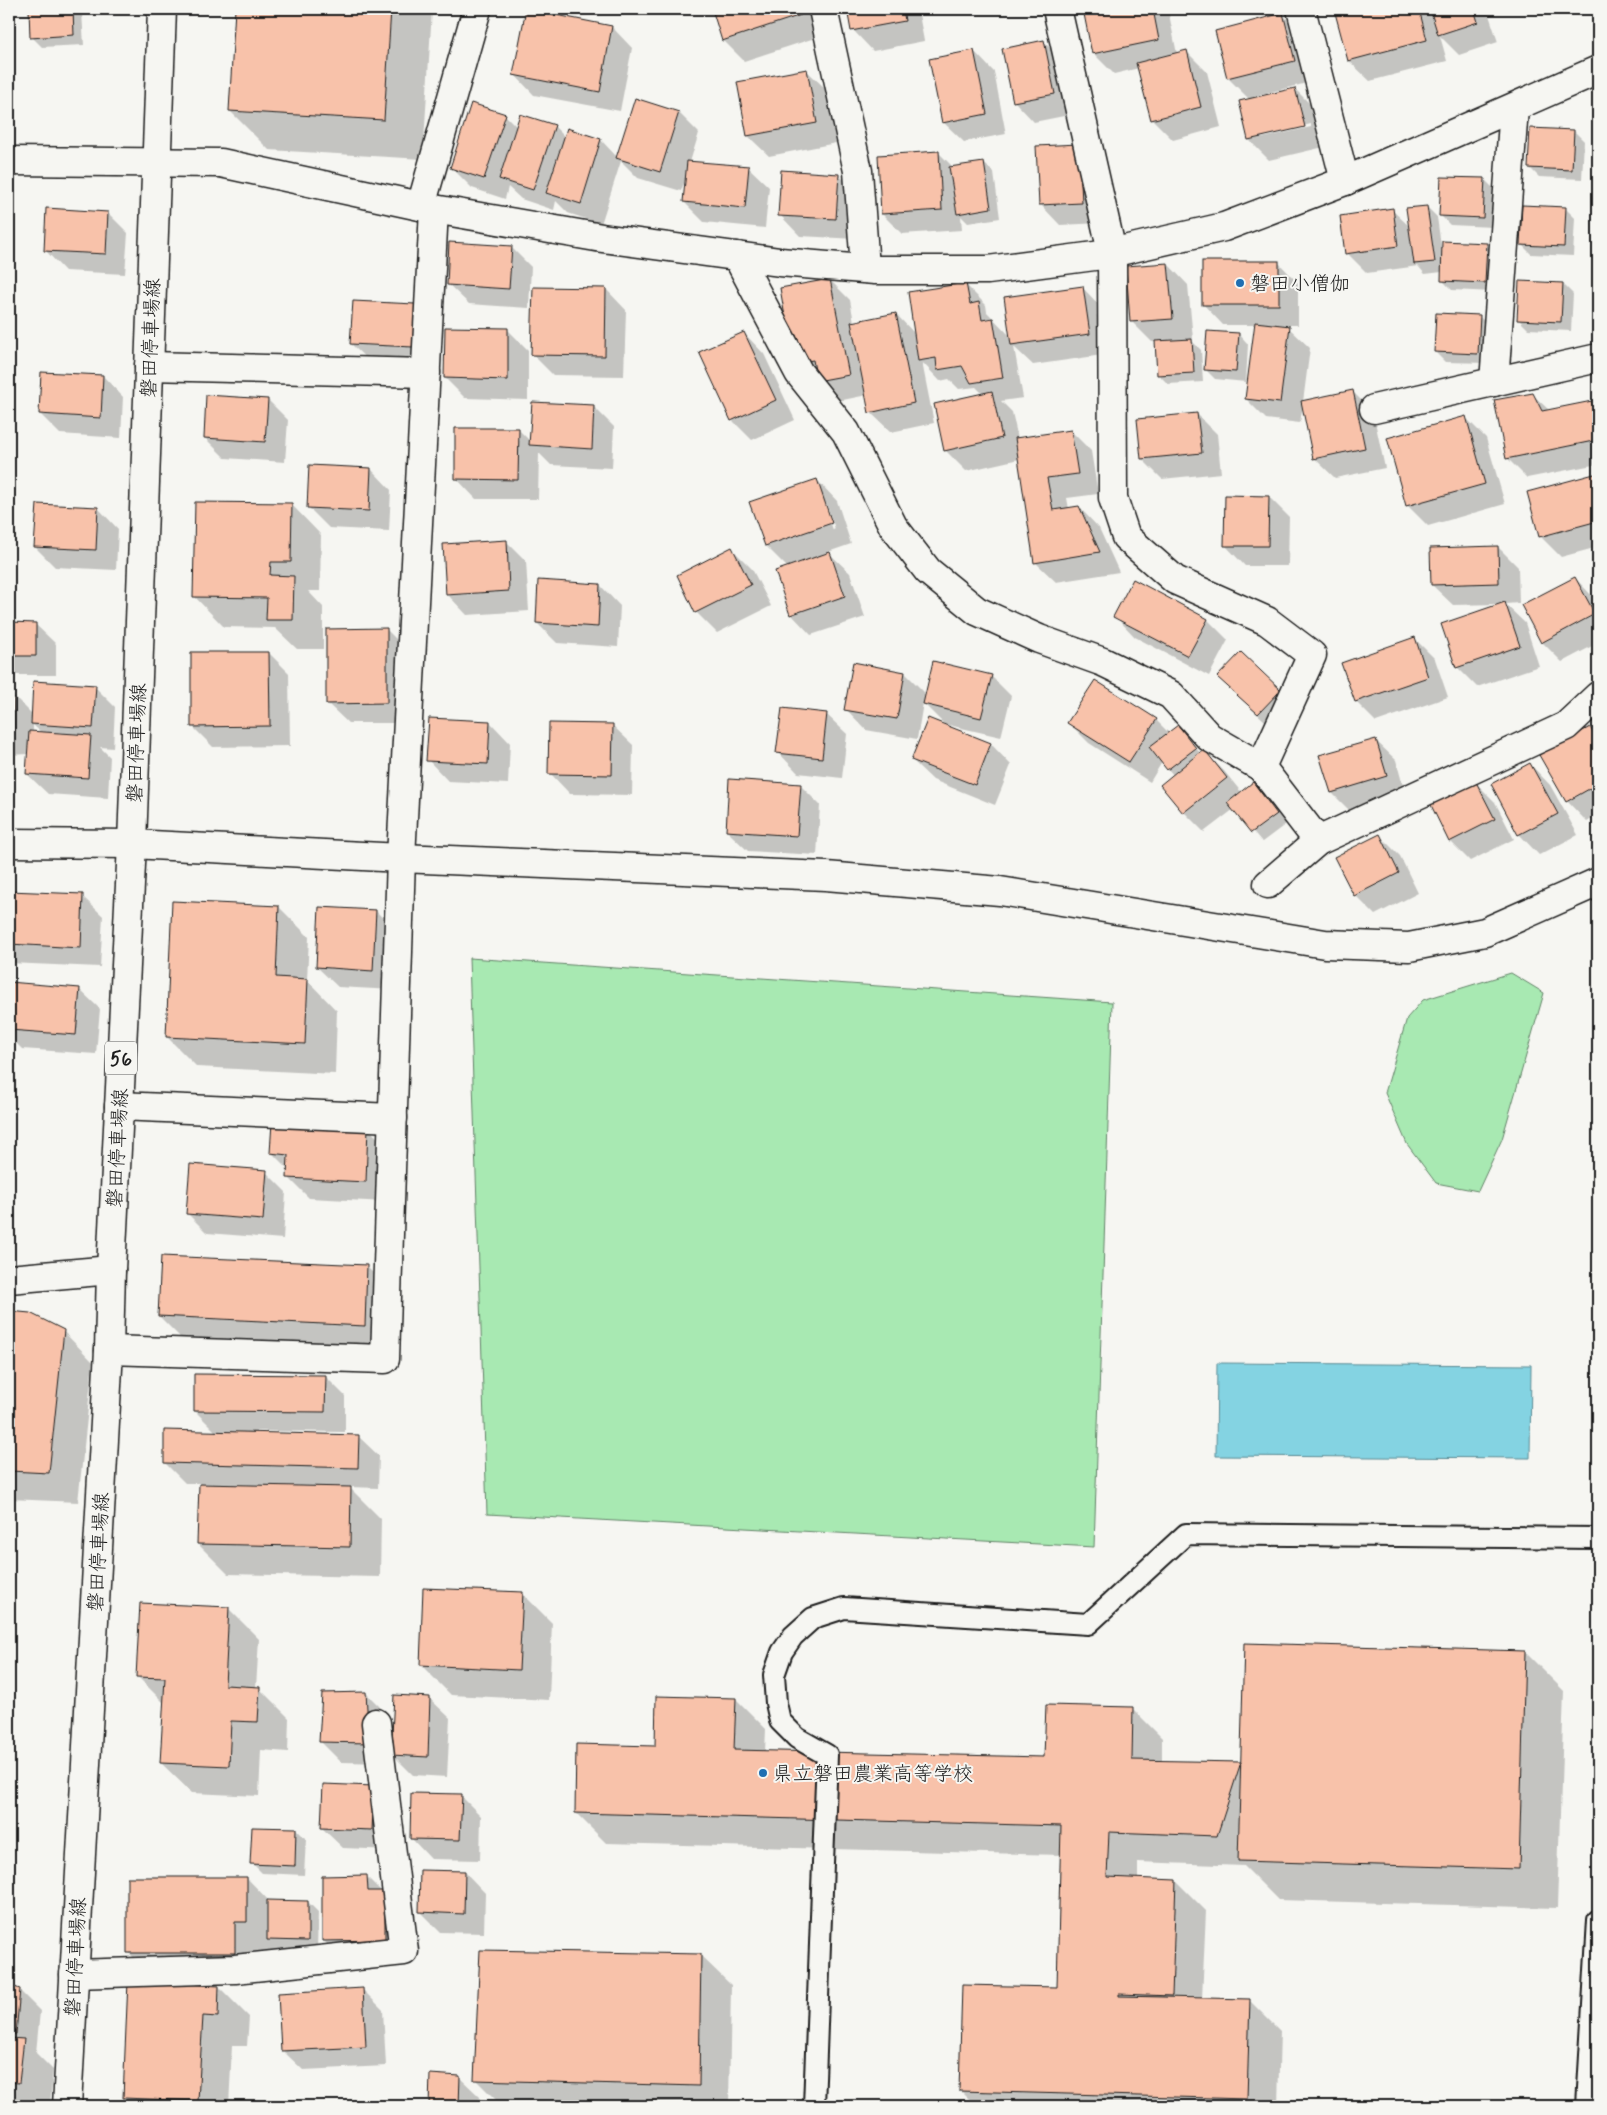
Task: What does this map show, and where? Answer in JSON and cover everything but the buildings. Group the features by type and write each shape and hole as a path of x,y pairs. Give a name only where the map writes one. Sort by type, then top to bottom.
{"street":[{"name":"磐田停車場線","path":"67,2106 109,1350 111,1270 132,844 162,9"},
{"path":"109,1350 385,1358 401,858 426,373 428,207 478,9"},
{"path":"823,9 858,171 865,268"},
{"path":"1057,9 1112,252 1113,498 1126,537 1175,580 1267,621 1312,655 1261,767"},
{"path":"1301,9 1346,181"},
{"path":"9,161 222,162 428,207 602,238 737,256 865,268 988,270 1112,252 1224,227 1346,181 1598,70"},
{"path":"1494,382 1514,108"},
{"path":"737,256 799,373 846,432 893,526 928,571 977,611 1039,640 1103,662 1171,695 1209,737 1261,767 1318,841"},
{"path":"1374,409 1598,358"},
{"path":"149,366 426,373"},
{"path":"1268,884 1318,841 1566,726 1598,696"},
{"path":"9,843 132,844 401,858 826,876 980,889 1326,944 1409,947 1485,932 1598,882"},
{"path":"119,1106 393,1118"},
{"path":"9,1279 111,1270"},
{"path":"74,1974 235,1969 404,1951 376,1723"}],"lane":[{"path":"814,2106 828,1755 797,1738 780,1721 776,1703 774,1675 782,1652 793,1636 813,1618 844,1608 1088,1624 1186,1534 1598,1538"},
{"path":"1587,2106 1598,1920"}],"green space":[{"path":"469,958 1112,1002 1094,1547 487,1514"},
{"path":"1511,973 1544,993 1502,1139 1478,1191 1436,1183 1407,1144 1385,1093 1407,1018 1423,1000"}],"water":[{"path":"1217,1363 1531,1365 1530,1458 1216,1456"}],"place":[{"name":"磐田小僧伽","path":"1240,283"},
{"name":"県立磐田農業高等学校","path":"763,1773"}]}
